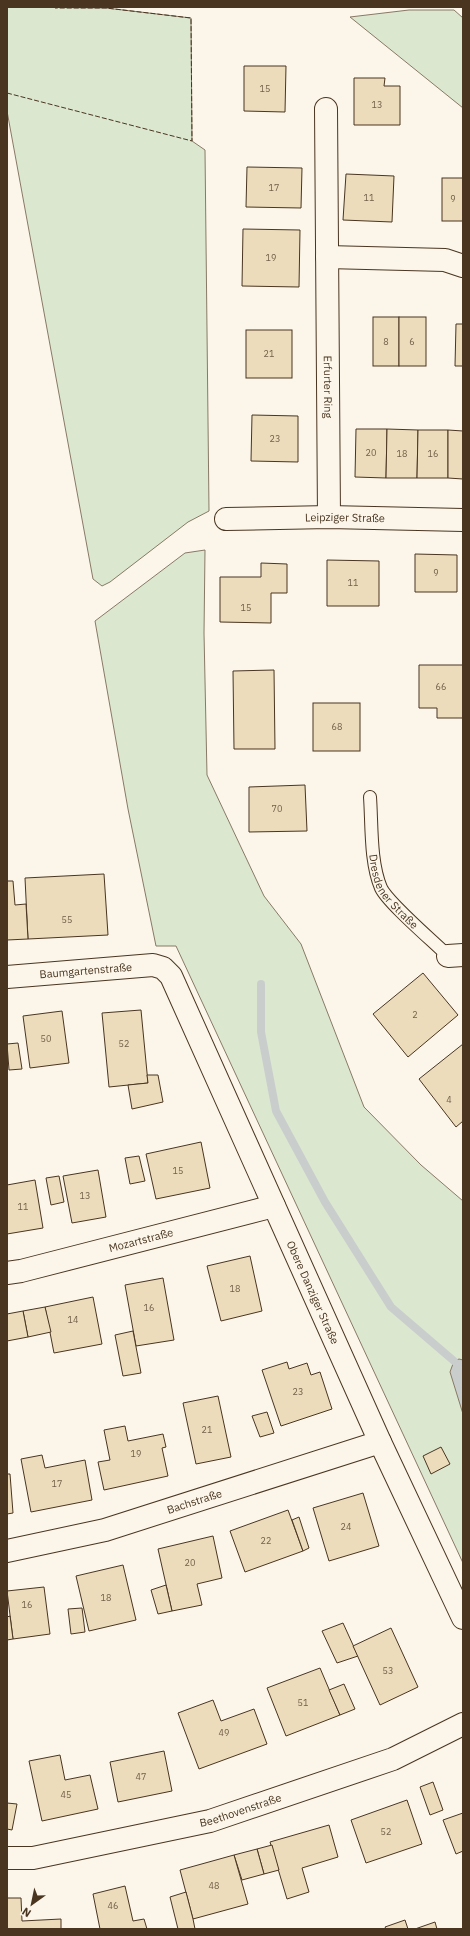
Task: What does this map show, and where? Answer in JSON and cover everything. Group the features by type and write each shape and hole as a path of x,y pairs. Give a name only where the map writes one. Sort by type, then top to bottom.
{"street":[{"name":"Erfurter Ring","path":"326,109 329,517"},
{"path":"328,257 445,260 463,266"},
{"name":"Leipziger Straße","path":"226,519 329,517 463,520"},
{"name":"Baumgartenstraße","path":"7,977 153,965 163,968"},
{"name":"Obere Danziger Straße","path":"163,968 171,976 380,1442 463,1618"},
{"name":"Mozartstraße","path":"7,1273 21,1271 274,1206"},
{"name":"Bachstraße","path":"7,1551 105,1530 380,1442"},
{"name":"Beethovenstraße","path":"7,1858 33,1858 210,1821 393,1759 463,1724"}],"lane":[{"name":"Dresdener Straße","path":"370,797 375,868 382,889 394,904 456,955"}],"green space":[{"path":"7,7 106,8 191,18 192,141 205,150 209,511 188,522 110,582 102,586 93,579 7,111"},
{"path":"409,10 454,10 463,18 463,108 350,17"},
{"path":"205,550 204,633 207,775 264,896 301,944 364,1107 421,1165 463,1201 463,1563 176,946 156,946 128,809 95,621 185,553"}],"shaded area":[{"path":"459,1359 463,1360 463,1414 450,1372 454,1361"}],"building":[{"path":"244,66 286,66 285,112 244,111"},
{"path":"354,78 385,78 384,86 400,86 400,125 354,125"},
{"path":"247,167 302,168 301,208 246,207"},
{"path":"346,174 394,176 392,222 343,220"},
{"path":"442,178 463,178 463,221 442,221"},
{"path":"243,229 300,230 299,287 242,286"},
{"path":"373,317 399,317 399,366 373,366"},
{"path":"399,317 426,317 426,366 399,366"},
{"path":"456,324 463,324 463,366 455,366"},
{"path":"246,330 292,330 292,378 246,378"},
{"path":"252,415 298,416 298,462 251,461"},
{"path":"356,429 387,429 386,478 355,477"},
{"path":"387,429 418,430 417,478 386,478"},
{"path":"418,430 448,430 448,478 417,478"},
{"path":"448,430 463,431 463,479 448,478"},
{"path":"415,554 457,555 457,592 415,592"},
{"path":"327,560 379,561 379,606 327,606"},
{"path":"261,563 287,564 287,593 271,593 271,623 220,622 220,577 261,577"},
{"path":"419,665 463,665 463,718 437,718 437,708 419,708"},
{"path":"274,670 275,749 234,749 233,671"},
{"path":"313,703 360,703 360,751 313,751"},
{"path":"305,785 307,831 249,832 249,787"},
{"path":"104,874 108,935 28,939 25,878"},
{"path":"7,881 13,881 15,905 26,904 28,939 7,940"},
{"path":"423,973 458,1015 408,1057 373,1014"},
{"path":"141,1010 148,1083 109,1087 102,1013"},
{"path":"62,1011 69,1063 30,1068 23,1016"},
{"path":"18,1043 22,1069 9,1070 7,1044"},
{"path":"463,1044 463,1121 456,1127 419,1079"},
{"path":"147,1075 158,1075 163,1102 132,1109 128,1085 148,1083"},
{"path":"201,1142 210,1188 156,1199 146,1154"},
{"path":"139,1156 145,1181 130,1184 125,1158"},
{"path":"98,1170 106,1217 72,1223 63,1176"},
{"path":"59,1176 64,1202 51,1205 46,1178"},
{"path":"35,1180 43,1228 7,1234 7,1185"},
{"path":"250,1256 262,1311 221,1321 207,1266"},
{"path":"163,1278 174,1340 136,1346 125,1285"},
{"path":"93,1297 102,1344 54,1353 45,1307"},
{"path":"45,1307 51,1332 28,1337 23,1311"},
{"path":"23,1311 28,1337 7,1341 7,1314"},
{"path":"133,1331 141,1373 123,1376 115,1335"},
{"path":"287,1362 289,1369 307,1363 311,1375 320,1372 332,1409 281,1426 262,1370"},
{"path":"218,1396 231,1457 196,1464 183,1403"},
{"path":"267,1412 274,1433 260,1437 252,1416"},
{"path":"125,1426 128,1441 163,1434 166,1447 162,1448 168,1476 104,1490 98,1462 110,1460 104,1430"},
{"path":"441,1447 450,1464 431,1474 423,1456"},
{"path":"42,1455 45,1468 85,1460 92,1500 31,1512 21,1459"},
{"path":"7,1474 10,1474 13,1513 7,1514"},
{"path":"363,1493 379,1546 329,1561 313,1508"},
{"path":"288,1510 303,1551 245,1572 230,1531"},
{"path":"299,1517 309,1548 303,1551 292,1520"},
{"path":"213,1536 222,1578 197,1584 202,1605 172,1611 158,1549"},
{"path":"123,1565 136,1620 89,1631 76,1576"},
{"path":"166,1585 172,1611 158,1614 151,1590"},
{"path":"44,1587 50,1634 13,1639 7,1591"},
{"path":"82,1608 85,1632 71,1634 68,1609"},
{"path":"10,1616 13,1639 7,1640 7,1617"},
{"path":"343,1623 358,1656 337,1663 322,1631"},
{"path":"391,1628 418,1687 380,1705 353,1646"},
{"path":"320,1668 340,1715 286,1736 267,1688"},
{"path":"344,1684 355,1709 340,1715 329,1690"},
{"path":"213,1700 221,1721 254,1709 267,1744 199,1769 178,1713"},
{"path":"164,1751 172,1791 118,1802 110,1762"},
{"path":"60,1755 65,1780 90,1775 98,1809 42,1821 29,1761"},
{"path":"433,1782 443,1810 430,1815 420,1787"},
{"path":"407,1800 422,1844 366,1863 351,1820"},
{"path":"7,1803 17,1804 12,1830 7,1829"},
{"path":"463,1813 463,1851 456,1854 443,1820"},
{"path":"329,1825 338,1857 302,1868 309,1892 287,1899 270,1842"},
{"path":"272,1845 279,1870 264,1874 257,1849"},
{"path":"257,1849 264,1874 242,1880 234,1855"},
{"path":"234,1855 248,1904 193,1919 180,1870"},
{"path":"125,1886 133,1921 144,1919 147,1929 100,1929 93,1894"},
{"path":"186,1892 195,1929 178,1929 170,1897"},
{"path":"7,1898 21,1898 22,1921 61,1919 61,1929 7,1929"},
{"path":"405,1920 408,1929 386,1929 385,1927"},
{"path":"435,1922 437,1929 415,1929"}],"waterway":[{"path":"261,984 261,1032 276,1111 325,1202 391,1307 454,1361"}],"fence":[{"path":"7,93 192,141 191,18 106,8 54,7"}]}
